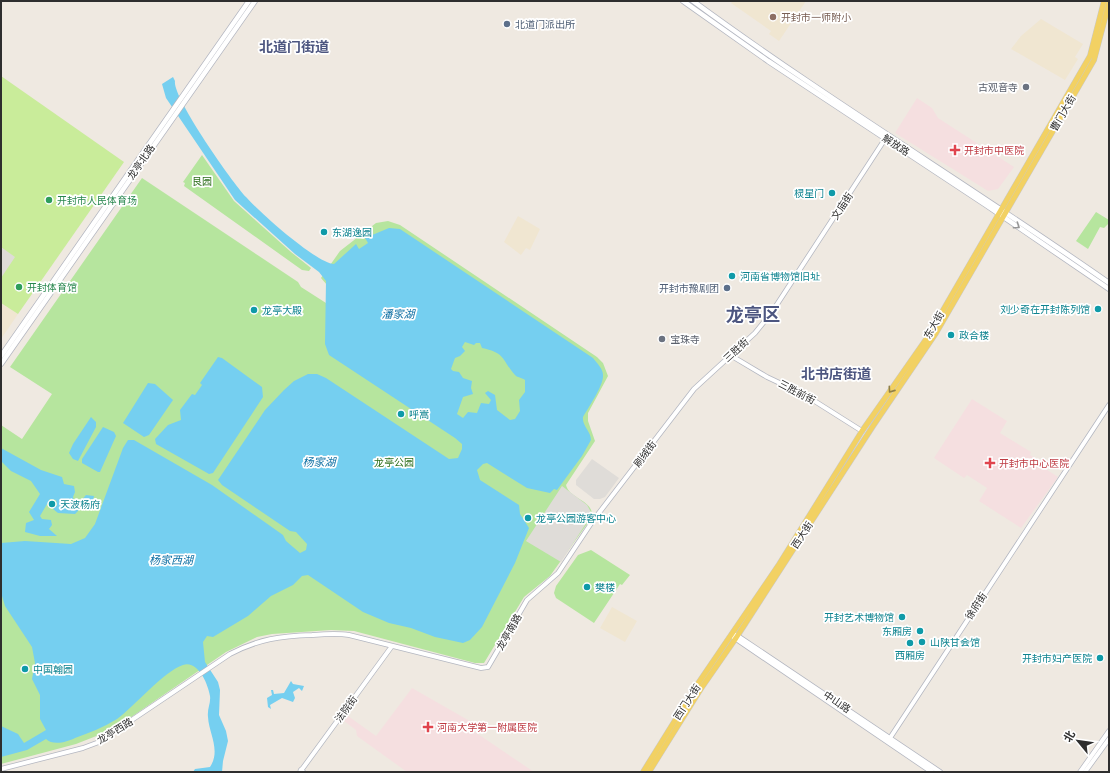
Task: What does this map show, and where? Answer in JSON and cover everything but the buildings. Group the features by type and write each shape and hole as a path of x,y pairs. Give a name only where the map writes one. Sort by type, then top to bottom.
{"main road":[{"name":"龙亭北路","path":"1,364 249,1"},
{"name":"龙亭北路","path":"182,99 255,1"},
{"name":"解放路","path":"683,1 768,61 1109,289"},
{"name":"解放路","path":"693,1 770,58 1003,210 1109,283"},
{"name":"曹门大街","path":"1003,210 1090,56 1104,1"},
{"name":"曹门大街","path":"1000,215 1094,60 1109,3"},
{"name":"龙亭北路","path":"1,356 172,114"},
{"name":"东大街","path":"865,432 933,337 1000,215"},
{"name":"西大街","path":"735,636 865,432"},
{"name":"中山路","path":"735,636 940,772"},
{"name":"中山路","path":"735,636 932,772"},
{"name":"西门大街","path":"643,772 697,685 735,636"},
{"name":"西门大街","path":"649,772 735,636"}],"street":[{"name":"文庙街","path":"798,273 885,139"},
{"name":"三胜街","path":"698,385 765,322 798,273"},
{"name":"三胜前街","path":"730,355 767,377 805,394 865,432"},
{"name":"刷绒街","path":"592,522 698,385"},
{"name":"徐府街","path":"890,738 1109,405"},
{"name":"龙亭南路","path":"392,646 481,668 488,667 527,600 555,577 592,522"},
{"name":"龙亭西路","path":"1,769 83,748 99,742 214,665 250,644 278,637 342,634 392,646"},
{"name":"法院街","path":"301,771 392,646"},
{"path":"1080,772 1109,731"},
{"path":"1086,772 1109,739"}],"shaded area":[{"name":"开封市一师附小","path":"733,1 806,1 779,41 769,34 771,31 731,3"},
{"path":"1041,19 1083,44 1075,57 1078,59 1065,80 1011,49 1021,36"},
{"name":"开封市中医院","path":"917,98 932,108 938,118 1014,167 998,189 988,191 895,133"},
{"path":"518,216 540,229 530,250 526,248 521,255 504,242"},
{"path":"1,247 15,257 1,278"},
{"path":"1,303 18,314 1,339"},
{"name":"开封市中心医院","path":"972,399 1007,421 1000,433 1031,452 1030,455 1040,461 1038,464 1058,477 1021,528 979,501 987,488 967,475 964,478 934,458"},
{"path":"592,459 619,478 605,497 600,499 594,499 576,485 576,480"},
{"path":"562,486 587,505 592,514 561,562 526,541"},
{"path":"612,607 637,621 625,642 600,628"},
{"name":"河南大学第一附属医院","path":"412,688 475,724 472,730 534,772 407,772 357,736 356,730 344,721 348,716 376,736"}],"green space":[{"name":"开封市人民体育场","path":"1,76 124,162 18,314 1,303"},
{"name":"艮园","path":"202,155 234,201 311,268 309,271 302,270 184,186 185,183 183,182"},
{"name":"龙亭公园","path":"142,178 298,282 301,287 326,303 327,285 321,278 340,251 376,223 388,221 400,225 597,357 603,363 608,376 588,413 588,421 595,441 566,485 572,494 589,507 592,511 592,517 550,576 524,597 484,663 475,663 354,631 331,630 272,634 257,637 226,652 124,722 104,733 76,744 1,764 1,425 22,439 52,394 10,367"},
{"path":"1096,212 1109,220 1109,223 1104,228 1100,227 1088,249 1076,241"},
{"name":"樊楼","path":"591,550 630,575 622,585 620,584 594,623 556,598 554,593 556,586 578,555"}],"water":[{"name":"龙亭公园","path":"173,77 183,104 192,121 246,197 275,225 314,255 334,264 356,244 359,249 368,243 365,238 389,228 400,229 593,358 601,368 603,379 583,417 591,440 582,456 557,490 554,489 550,493 527,488 487,463 483,464 477,470 480,480 519,505 520,514 529,528 515,563 482,627 470,640 463,643 435,637 411,628 389,623 363,612 308,575 302,576 293,585 271,596 248,616 213,637 207,636 203,642 205,662 218,682 220,690 219,715 226,731 228,741 222,772 193,772 195,769 210,767 213,761 214,742 208,717 210,699 209,691 205,680 198,669 188,664 183,665 167,674 117,719 107,725 60,743 52,742 46,739 27,750 1,757 1,726 18,734 24,743 46,730 40,719 40,695 32,679 35,663 32,647 5,606 2,596 1,543 25,541 71,544 85,538 95,524 123,448 128,440 134,440 212,485 283,535 286,541 300,553 306,550 307,544 296,532 290,531 222,485 218,480 265,410 294,381 308,374 317,374 326,378 449,459 458,458 462,449 462,444 455,438 329,355 325,344 326,281 319,272 295,254 235,200 166,98 162,84","holes":["465,342 474,345 476,343 480,343 482,348 495,352 502,357 517,377 525,380 525,392 519,400 520,411 515,419 510,420 497,410 495,395 488,391 485,393 491,400 489,404 481,403 477,413 468,412 463,418 457,414 463,397 473,394 471,388 472,381 463,378 459,372 451,369 455,358 460,356 465,351 462,347"]},
{"path":"218,357 222,358 262,387 263,397 213,473 209,474 156,444 155,439 168,425 181,420 180,410 192,394 195,395 202,385 200,383"},
{"path":"148,383 155,384 173,400 149,435 144,437 123,423"},
{"path":"91,417 96,422 96,427 78,461 73,459 69,453 73,444"},
{"path":"103,427 114,432 116,436 100,472 98,472 82,463 82,459"},
{"path":"1,448 41,470 62,477 64,484 74,486 74,501 80,502 86,495 94,496 93,501 82,504 75,514 58,513 53,509 57,505 56,500 50,499 40,516 42,519 51,520 52,525 49,529 57,536 40,536 25,532 26,523 34,520 29,512 40,494 31,481 11,471 1,461"},
{"path":"291,681 293,684 304,686 302,691 299,688 293,692 295,698 293,702 282,698 270,705 271,709 268,707 267,698 272,695 271,690 273,690 274,694 284,693"}],"place":[{"name":"开封市一师附小","path":"773,17"},
{"name":"北道门派出所","path":"507,24"},
{"name":"古观音寺","path":"1026,87"},
{"name":"开封市中医院","path":"955,150"},
{"name":"棂星门","path":"832,193"},
{"name":"开封市人民体育场","path":"49,200"},
{"name":"东湖逸园","path":"324,232"},
{"name":"河南省博物馆旧址","path":"732,276"},
{"name":"开封体育馆","path":"19,287"},
{"name":"开封市豫剧团","path":"727,288"},
{"name":"刘少奇在开封陈列馆","path":"1098,309"},
{"name":"龙亭大殿","path":"254,310"},
{"name":"政合楼","path":"951,335"},
{"name":"宝珠寺","path":"662,339"},
{"name":"呼嵩","path":"401,414"},
{"name":"开封市中心医院","path":"990,463"},
{"name":"天波杨府","path":"52,504"},
{"name":"龙亭公园游客中心","path":"528,518"},
{"name":"樊楼","path":"587,587"},
{"name":"开封艺术博物馆","path":"902,617"},
{"name":"东厢房","path":"920,631"},
{"name":"山陕甘会馆","path":"922,642"},
{"name":"西厢房","path":"910,643"},
{"name":"开封市妇产医院","path":"1100,658"},
{"name":"中国翰园","path":"25,669"},
{"name":"河南大学第一附属医院","path":"428,727"}],"district":[{"name":"北道门街道","path":"294,47"},
{"name":"龙亭区","path":"753,314"},
{"name":"北书店街道","path":"836,374"}],"water label":[{"name":"潘家湖","path":"398,314"},
{"name":"杨家湖","path":"319,462"},
{"name":"杨家西湖","path":"171,560"}]}
